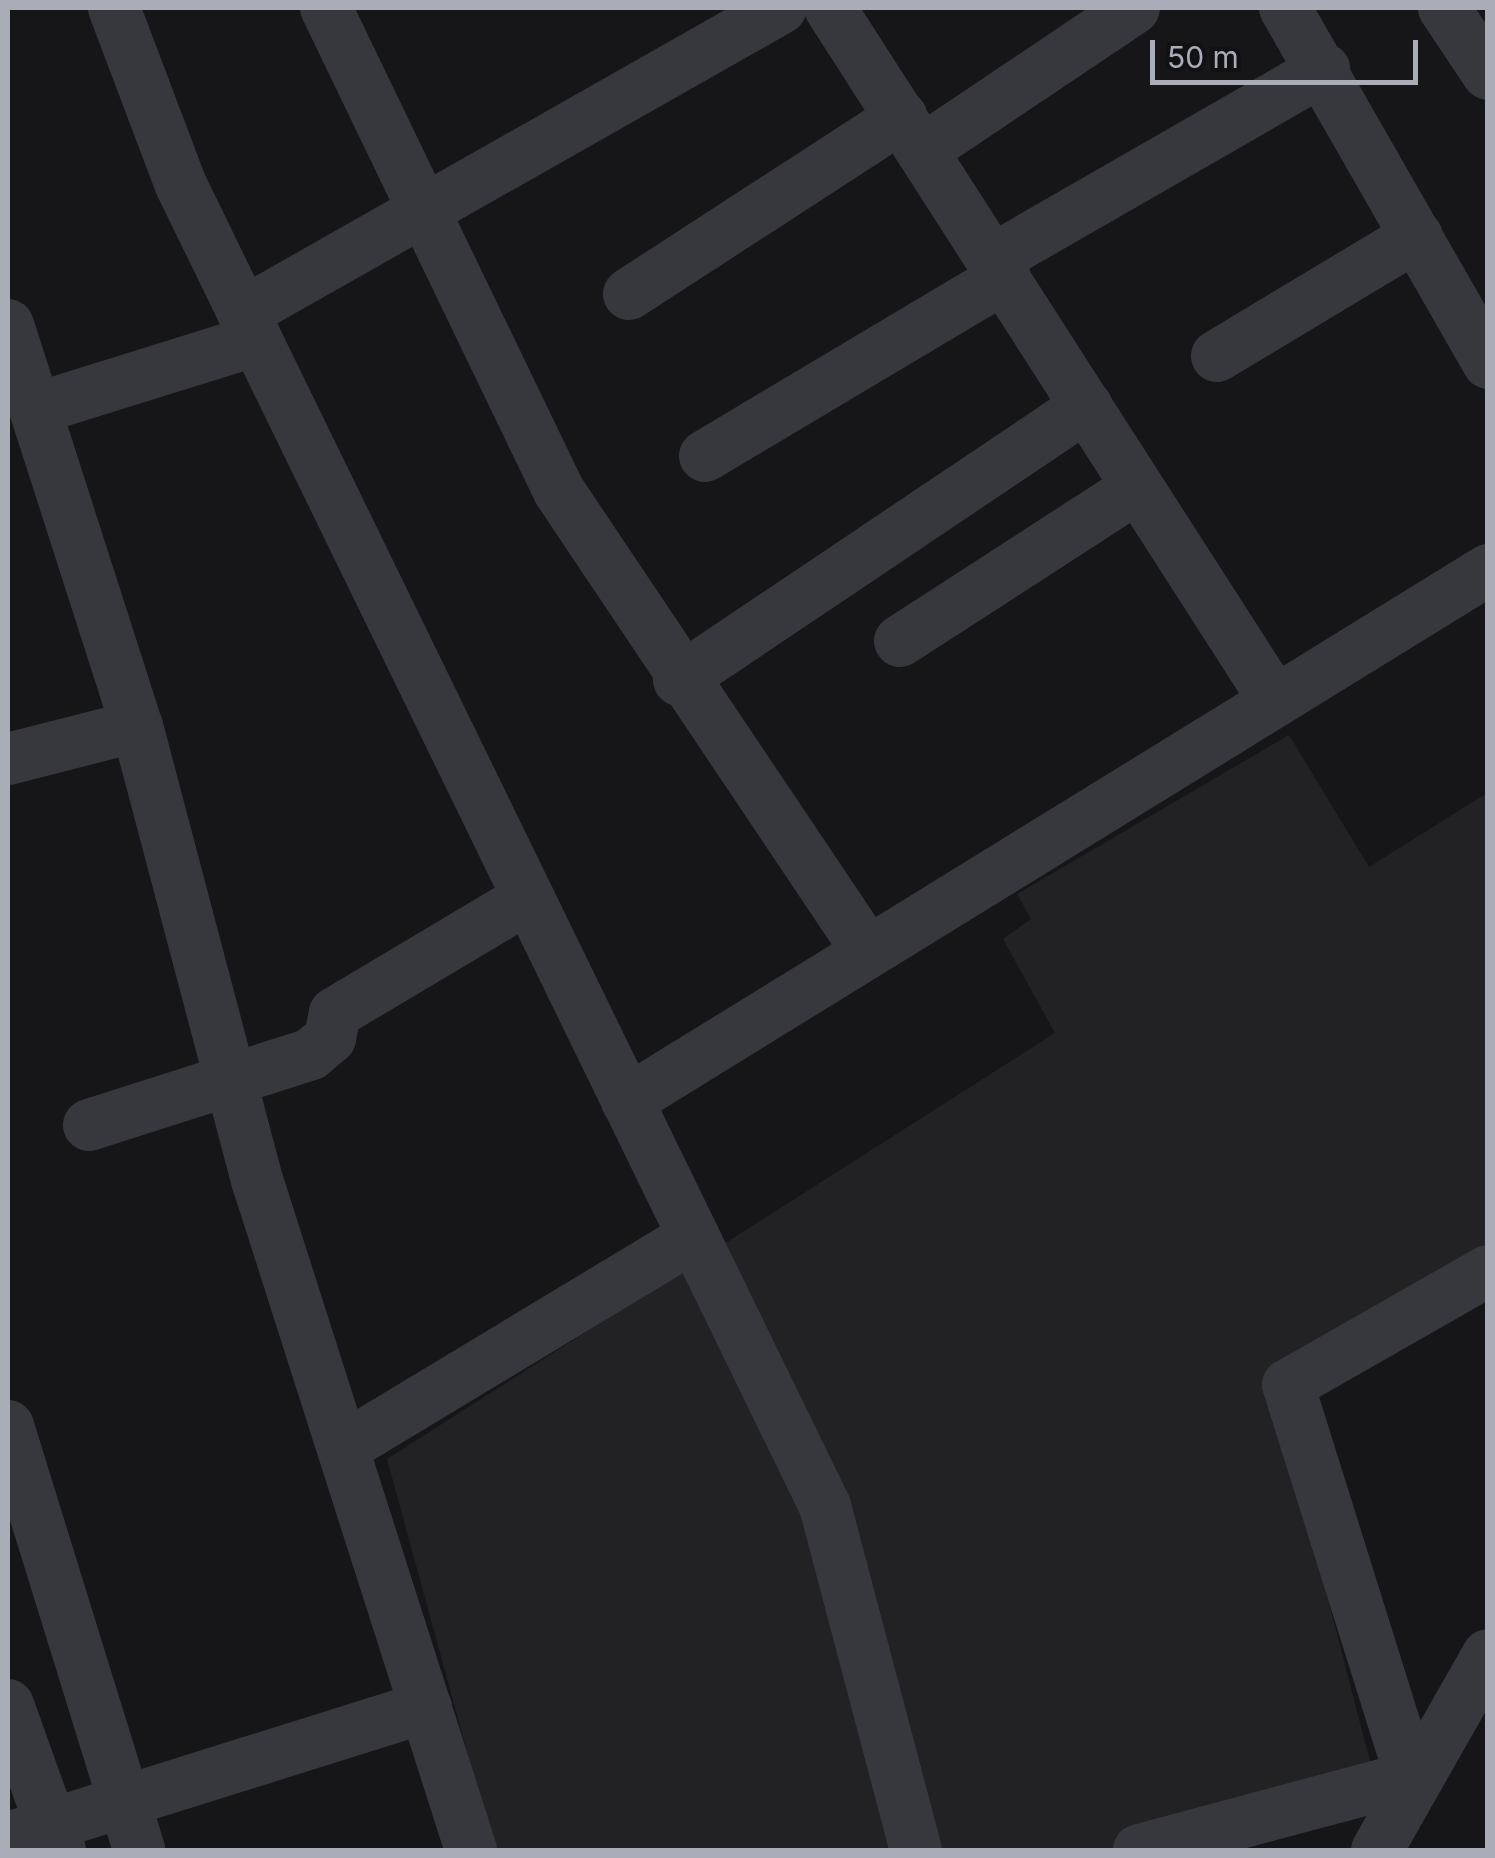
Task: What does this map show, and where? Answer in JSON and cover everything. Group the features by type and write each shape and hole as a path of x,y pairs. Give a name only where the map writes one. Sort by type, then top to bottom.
{"street":[{"path":"114,8 181,185 825,1506 916,1850"},
{"path":"326,8 418,214 559,491 679,680 868,952"},
{"path":"35,409 250,327 418,214 781,8"},
{"path":"830,8 1275,702"},
{"path":"630,294 1134,8"},
{"path":"1284,8 1324,69 1488,363"},
{"path":"1444,8 1488,74"},
{"path":"705,456 999,268 1324,69"},
{"path":"1217,356 1418,236"},
{"path":"8,324 137,726 232,1082 342,1448 471,1850"},
{"path":"679,680 1087,406"},
{"path":"900,640 1138,487"},
{"path":"627,1102 1488,570"},
{"path":"8,759 137,726"},
{"path":"89,1125 311,1054 330,1038 335,1013 528,898"},
{"path":"342,1448 693,1237"},
{"path":"1411,1777 1288,1385 1488,1271"},
{"path":"8,1426 121,1802 139,1850"},
{"path":"1377,1850 1411,1777 1488,1655"},
{"path":"8,1705 39,1838 121,1802 426,1707"},
{"path":"1139,1850 1411,1777"}],"shaded area":[{"path":"1289,735 1369,867 1487,793 1487,1273 1275,1394 1373,1773 1112,1850 494,1850 387,1459 1055,1033 1003,939 1031,919 1017,894"}]}
